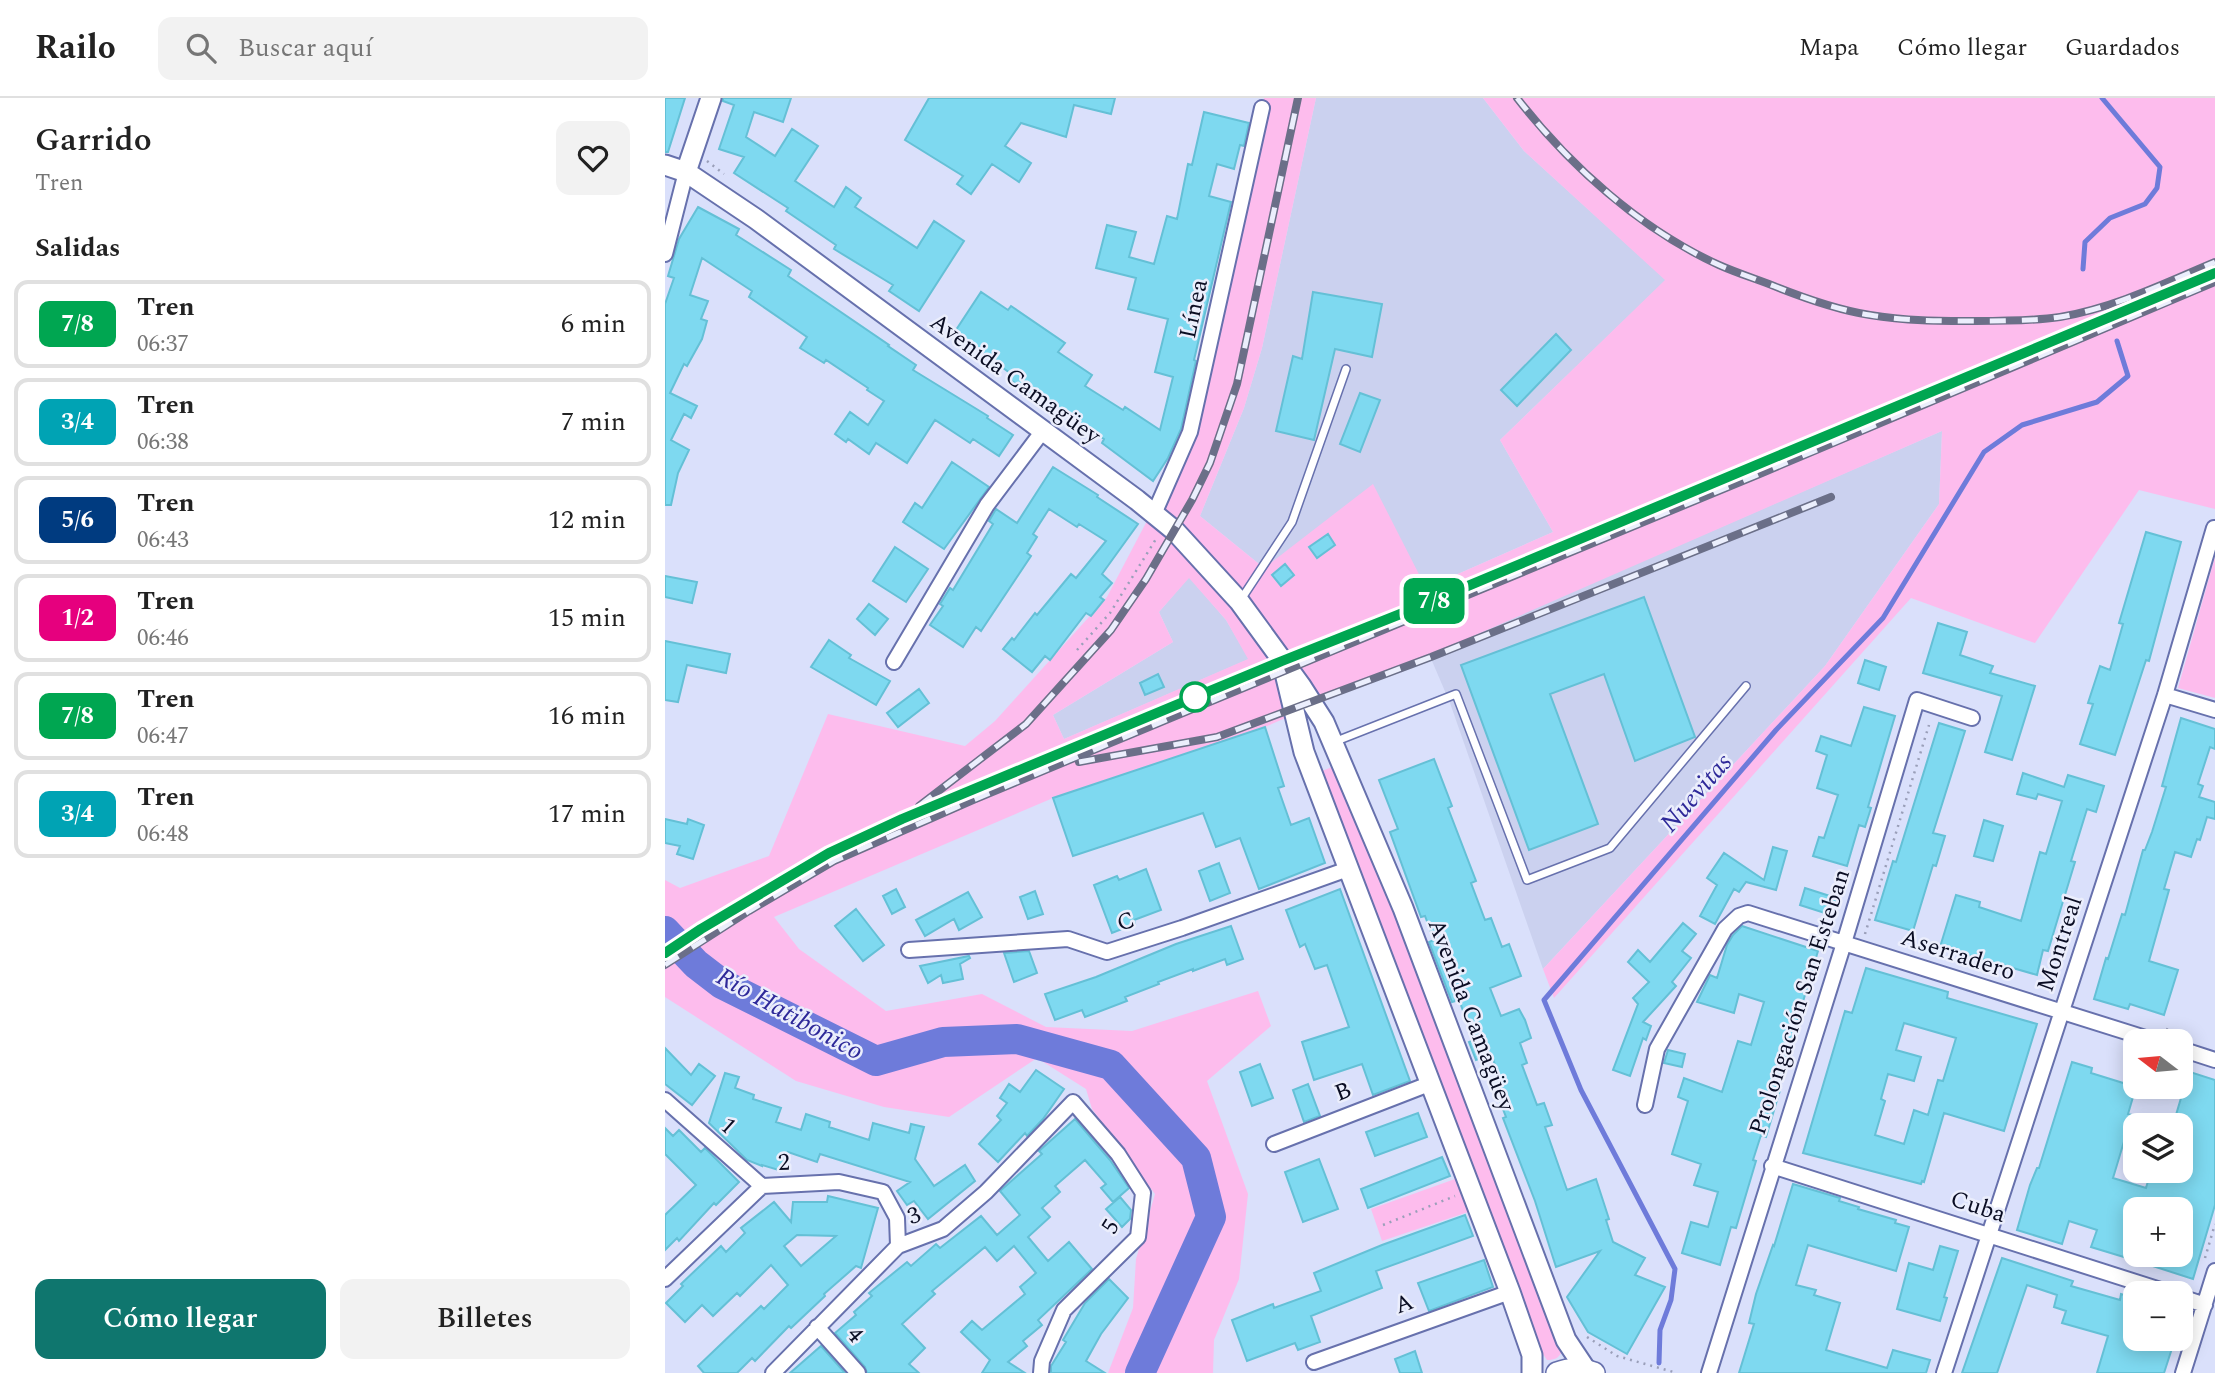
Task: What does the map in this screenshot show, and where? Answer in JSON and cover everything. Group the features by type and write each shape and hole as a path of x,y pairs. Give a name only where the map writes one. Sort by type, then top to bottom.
{"main road":[{"path":"665,165 686,172 711,98"},
{"name":"Avenida Camagüey","path":"686,172 756,219 1042,432 1156,524 1175,531 1239,601 1312,702 1334,742 1403,908 1566,1340 1590,1371"},
{"name":"Avenida Camagüey","path":"1282,661 1304,752 1510,1292 1532,1355 1532,1373"},
{"path":"1304,752 1334,742"},
{"path":"1557,1373 1572,1369 1613,1373"}],"street":[{"name":"Línea","path":"1156,524 1190,432 1262,108"},
{"path":"665,254 686,172"},
{"path":"894,662 987,505 1042,432"},
{"name":"Montreal","path":"1944,1373 2165,695 2214,528"},
{"path":"2165,695 2215,710"},
{"name":"Prolongación San Esteban","path":"1709,1373 1917,700 1972,718"},
{"name":"C","path":"909,950 1068,939 1108,951 1182,928 1348,869"},
{"name":"Aserradero","path":"1644,1105 1657,1049 1725,929 1739,916 1748,914 2123,1031"},
{"path":"2193,1053 2215,1060"},
{"name":"B","path":"1274,1144 1430,1084"},
{"name":"1","path":"665,1100 762,1186"},
{"name":"3","path":"773,1373 898,1247 943,1229 986,1192 1073,1102"},
{"name":"5","path":"1041,1373 1042,1361 1064,1310 1138,1237 1143,1193 1118,1154 1073,1102"},
{"name":"Cuba","path":"1772,1166 2133,1281"},
{"name":"2","path":"665,1279 762,1186 838,1182 883,1192 897,1217 898,1247"},
{"path":"2183,1373 2215,1271"},
{"name":"A","path":"1314,1362 1510,1292"},
{"path":"2193,1301 2204,1305"},
{"name":"4","path":"817,1327 858,1373"}],"lane":[{"path":"1239,601 1292,522 1346,369"},
{"path":"1334,742 1456,694 1527,880 1611,848 1746,686"}],"path":[{"path":"1077,650 1109,613 1156,524"},
{"path":"1860,948 1929,725"},
{"path":"1383,1225 1462,1194"}],"shaded area":[{"path":"1264,98 1316,98 1262,348 1244,408 1200,516 1264,568 1373,484 1426,588 1553,532 1500,440 1665,280 1524,151 1483,98 2215,98 2215,509 2139,490 2035,643 1911,598 1554,998 1543,969 1825,666 1939,504 1942,431 1265,727 1053,798 774,917 799,949 886,1011 982,994 1046,1027 1132,1031 1258,991 1271,1026 1207,1081 1248,1194 1239,1279 1214,1340 1213,1373 1108,1373 1133,1308 1136,1259 1155,1194 1092,1109 1086,1089 1037,1058 949,1117 884,1107 796,1081 665,997 665,880 680,888 769,856 828,714 965,746 995,721 1107,597 1191,437","holes":["1189,578 1226,620 1248,659 1064,739 1053,715 1173,642 1159,612"]},
{"path":"1316,98 1483,98 1524,151 1666,280 1500,440 1553,532 1426,588 1264,568 1200,516 1244,408 1262,348"},
{"path":"1942,431 1939,504 1825,666 1543,969 1450,703 1429,654"},
{"path":"2215,557 2215,698 2178,688"},
{"path":"1189,577 1226,620 1249,659 1064,739 1053,715 1173,642 1159,612"},
{"path":"1338,768 1562,1351 1554,1359 1547,1360 1543,1354 1413,1008 1319,776 1322,771"},
{"path":"1455,1179 1468,1212 1382,1241 1371,1209"}],"building":[{"path":"665,98 685,98 668,152 665,152"},
{"path":"723,98 791,98 783,122 754,112 746,137 775,156 792,129 818,146 795,181 834,207 846,187 861,198 855,207 917,248 934,221 964,241 919,311 889,291 893,285 834,249 836,245 786,211 788,208 734,173 744,157 719,149 734,105 723,101"},
{"path":"929,98 1115,98 1111,114 1074,105 1066,137 1021,123 1005,146 1031,163 1019,182 992,164 971,194 957,184 963,176 905,140"},
{"path":"1204,112 1249,123 1244,146 1240,145 1234,169 1217,164 1209,196 1231,202 1194,360 1196,361 1181,429 1168,458 1153,481 1102,443 1104,439 1007,378 1010,373 954,333 981,292 1008,310 1011,306 1065,343 1058,352 1092,375 1085,386 1123,410 1125,407 1160,430 1173,377 1155,372 1168,319 1128,309 1136,278 1096,268 1107,225 1136,232 1129,257 1154,264 1167,216 1177,219 1188,164 1192,165"},
{"path":"698,207 739,229 736,235 791,270 788,276 916,365 913,370 988,416 987,418 1013,435 999,456 973,439 970,443 935,420 907,463 876,443 869,454 848,439 846,442 835,434 850,412 868,425 884,401 826,360 824,363 800,348 807,337 749,297 752,291 702,258 690,295 708,301 701,319 707,321 702,339 687,366 684,364 670,393 697,406 691,418 684,414 671,440 689,450 678,473 671,505 665,505 665,304 674,278 668,276 679,239"},
{"path":"1313,292 1382,304 1372,357 1335,349 1314,440 1276,431 1293,356 1302,359"},
{"path":"1556,334 1571,350 1517,406 1501,390"},
{"path":"1360,393 1380,400 1360,452 1340,444"},
{"path":"952,462 989,487 944,549 903,522 915,503 922,508"},
{"path":"1053,467 1138,524 1102,574 1112,583 1100,597 1104,600 1091,616 1086,613 1050,660 1045,656 1032,672 1003,649 1012,638 1014,640 1035,613 1037,615 1071,574 1076,578 1106,541 1049,509 1033,534 1037,537 1027,553 1031,556 981,631 976,627 963,647 930,625 943,606 940,604 950,588 953,590 993,524 989,521 996,509 1017,523"},
{"path":"2146,532 2181,542 2149,661 2146,660 2115,755 2080,744 2093,704 2088,703 2100,666 2110,670 2123,624 2119,623"},
{"path":"1328,534 1335,545 1317,558 1309,547"},
{"path":"895,547 928,569 906,602 873,581"},
{"path":"1285,564 1294,575 1281,586 1272,575"},
{"path":"665,576 697,582 692,603 665,597"},
{"path":"1644,597 1695,737 1635,761 1604,674 1550,694 1598,824 1529,850 1461,665"},
{"path":"869,604 888,619 875,635 857,619"},
{"path":"1938,623 1967,632 1960,655 1993,666 1990,673 2035,686 2012,760 1985,752 2002,696 1923,673"},
{"path":"829,640 851,655 849,658 890,681 876,705 811,667"},
{"path":"665,641 730,654 726,673 687,665 678,702 665,700"},
{"path":"1865,660 1886,667 1879,690 1858,683"},
{"path":"1158,674 1164,687 1145,695 1140,683"},
{"path":"919,689 929,703 898,727 887,713"},
{"path":"1864,707 1895,716 1868,807 1871,808 1865,827 1859,825 1847,866 1813,856 1819,837 1824,838 1838,795 1817,788 1827,755 1816,751 1821,736 1851,746"},
{"path":"2181,718 2215,729 2215,749 2210,747 2198,784 2203,786 2199,797 2215,802 2215,819 2207,817 2191,857 2175,852 2164,889 2169,890 2149,961 2178,970 2164,1015 2130,1004 2128,1009 2094,999 2122,914 2125,915 2143,850 2152,832 2166,787 2162,786"},
{"path":"1939,723 1965,731 1933,833 1945,836 1936,866 1933,865 1913,931 1875,920"},
{"path":"1265,727 1284,786 1278,788 1291,825 1309,818 1325,863 1259,889 1240,838 1216,847 1203,813 1073,856 1053,798"},
{"path":"1434,759 1452,806 1448,808 1476,881 1471,883 1485,920 1491,918 1502,947 1509,944 1521,976 1490,988 1501,1016 1519,1009 1525,1020 1531,1038 1520,1043 1527,1063 1522,1065 1537,1105 1544,1103 1552,1125 1545,1127 1567,1190 1596,1179 1609,1219 1606,1220 1613,1242 1645,1258 1635,1275 1665,1287 1627,1354 1588,1332 1567,1297 1600,1251 1556,1267 1535,1201 1503,1118 1506,1117 1492,1081 1500,1078 1491,1054 1476,1060 1469,1042 1474,1040 1459,1000 1452,1002 1429,942 1434,940 1425,916 1421,917 1390,832 1398,829 1379,780"},
{"path":"2023,773 2064,787 2068,775 2104,786 2096,812 2087,809 2071,861 2075,862 2048,951 2043,950 2037,975 1940,947 1956,895 1980,902 1979,907 2021,921 2040,852 2046,854 2062,801 2038,794 2036,799 2017,794"},
{"path":"665,819 687,824 688,819 704,825 693,859 677,854 680,846 665,843"},
{"path":"1984,820 2003,826 1993,861 1974,856"},
{"path":"1773,847 1787,851 1776,890 1746,882 1739,892 1734,889 1715,924 1700,916 1717,885 1707,878 1724,853 1764,880"},
{"path":"1219,863 1230,893 1210,901 1199,871"},
{"path":"1146,869 1161,910 1134,920 1135,924 1112,933 1094,885 1117,876 1119,880"},
{"path":"1805,888 1836,898 1831,915 1800,905"},
{"path":"896,889 905,907 892,914 883,896"},
{"path":"1340,889 1410,1081 1373,1095 1362,1064 1314,1080 1302,1042 1349,1027 1327,965 1315,969 1305,944 1300,947 1286,910"},
{"path":"1035,891 1043,914 1028,919 1020,897"},
{"path":"968,892 982,917 959,930 954,919 925,936 916,920"},
{"path":"856,909 884,945 863,961 835,926"},
{"path":"1683,923 1696,934 1682,951 1691,958 1672,982 1676,986 1643,1022 1651,1026 1646,1040 1643,1038 1630,1076 1613,1070 1638,1004 1633,998 1649,982 1628,962 1638,950 1650,962"},
{"path":"1231,926 1243,959 1227,965 1225,959 1193,969 1125,997 1127,1001 1085,1017 1082,1010 1055,1020 1045,994"},
{"path":"1742,926 1818,951 1778,1086 1781,1087 1766,1137 1761,1135 1736,1228 1731,1227 1720,1265 1682,1253 1691,1222 1708,1227 1718,1192 1694,1185 1701,1164 1672,1154 1688,1101 1678,1097 1684,1078 1722,1092 1738,1041 1751,1045 1764,1002 1739,994 1734,1013 1697,1002 1710,975 1717,978 1727,945"},
{"path":"1029,951 1037,973 1014,982 1004,953"},
{"path":"969,956 970,958 960,964 963,979 943,983 941,975 928,983 920,966"},
{"path":"1866,968 1948,992 1947,998 2037,1024 2004,1131 1944,1113 1924,1182 1921,1184 1803,1153 1845,1011 1852,1013","holes":["1904,1023 1956,1038 1943,1081 1938,1080 1928,1115 1914,1110 1904,1144 1875,1135 1885,1101 1881,1099 1888,1074 1914,1081 1921,1057 1896,1050"]},
{"path":"665,1048 691,1075 699,1064 715,1076 692,1105 665,1084"},
{"path":"1668,1050 1685,1054 1682,1067 1664,1063"},
{"path":"2072,1062 2092,1068 2091,1073 2123,1083 2123,1099 2132,1099 2128,1113 2123,1113 2123,1145 2113,1178 2146,1188 2147,1183 2193,1183 2193,1113 2177,1113 2181,1099 2193,1099 2193,1073 2215,1080 2215,1205 2193,1279 2156,1267 2193,1267 2193,1197 2123,1197 2123,1257 2091,1247 2097,1230 2069,1221 2062,1244 2017,1230 2030,1185 2039,1168"},
{"path":"1260,1064 1273,1098 1252,1106 1240,1072"},
{"path":"1036,1070 1064,1089 1043,1119 1027,1136 1025,1133 998,1162 979,1144 1001,1120 997,1116 1007,1103 1000,1098 1009,1084 1020,1092"},
{"path":"725,1073 739,1077 735,1088 754,1095 753,1099 781,1108 776,1122 801,1130 806,1114 830,1122 829,1127 869,1140 873,1123 909,1133 911,1124 924,1127 915,1159 934,1186 965,1165 975,1181 928,1219 914,1201 907,1205 897,1191 910,1182 820,1154 817,1162 788,1152 782,1171 747,1160 709,1123"},
{"path":"1308,1084 1320,1116 1304,1122 1293,1090"},
{"path":"1418,1113 1427,1137 1375,1156 1366,1132"},
{"path":"1075,1119 1110,1160 1129,1188 1113,1202 1101,1188 1106,1184 1085,1160 1055,1186 1060,1192 1042,1208 1050,1217 1028,1237 1048,1261 1069,1242 1092,1269 1038,1320 1042,1325 1023,1341 1027,1346 1008,1362 1025,1373 982,1373 990,1360 961,1332 972,1321 982,1330 1025,1294 1020,1287 1036,1273 1014,1246 997,1261 985,1247 932,1291 935,1294 902,1324 925,1348 909,1364 919,1373 867,1373 865,1367 835,1333 856,1315 854,1312 872,1296 869,1293 907,1262 911,1266 936,1244 940,1248 981,1216 997,1235 1020,1215 1000,1191 1042,1154 1039,1151"},
{"path":"665,1128 673,1136 679,1130 701,1152 705,1148 739,1182 716,1205 714,1203 679,1241 677,1238 665,1250 665,1215 696,1185 665,1154"},
{"path":"1442,1157 1450,1176 1368,1208 1361,1189"},
{"path":"1319,1159 1338,1209 1303,1222 1285,1172"},
{"path":"1793,1184 1840,1198 1839,1201 1859,1207 1858,1209 1896,1220 1895,1223 1909,1227 1896,1271 1808,1245 1796,1285 1816,1290 1814,1295 1840,1303 1826,1350 1887,1368 1893,1350 1930,1360 1926,1373 1739,1373 1754,1324 1749,1323 1756,1294"},
{"path":"828,1196 878,1208 861,1268 856,1266 824,1294 825,1296 791,1328 789,1326 755,1361 752,1358 737,1373 704,1373 698,1366 761,1306 764,1309 788,1285 771,1265 740,1296 737,1293 713,1316 702,1305 685,1322 666,1303 683,1286 681,1284 721,1246 726,1252 745,1233 741,1228 774,1202 791,1222 793,1202 827,1202","holes":["797,1235 836,1236 801,1266 784,1246"]},
{"path":"1120,1197 1131,1210 1130,1219 1122,1227 1106,1209"},
{"path":"1465,1215 1473,1236 1376,1271 1382,1288 1311,1316 1320,1342 1298,1350 1295,1343 1247,1361 1232,1320 1273,1304 1274,1308 1321,1291 1314,1273"},
{"path":"1940,1246 1958,1251 1944,1297 1947,1298 1940,1321 1897,1309 1909,1263 1933,1270"},
{"path":"2002,1258 2073,1281 2071,1286 2120,1300 2123,1295 2123,1351 2171,1351 2164,1373 2097,1373 2108,1336 2062,1323 2066,1311 2054,1307 2057,1295 2027,1285 1997,1373 1962,1373"},
{"path":"1484,1260 1493,1287 1429,1311 1418,1283"},
{"path":"1109,1279 1128,1298 1101,1334 1086,1361 1105,1373 1051,1373 1051,1366 1066,1342 1063,1340 1085,1303"},
{"path":"821,1346 845,1373 790,1373"},
{"path":"1415,1351 1422,1373 1400,1373 1395,1359"}],"waterway":[{"name":"Nuevitas","path":"2083,269 2085,242 2110,218 2145,204 2157,188 2160,167 2102,98"},
{"name":"Nuevitas","path":"1659,1363 1660,1330 1671,1300 1675,1269 1581,1090 1544,1000 1776,730 1883,618 1984,452 2022,425 2097,402 2128,376 2117,341"},
{"name":"Río Hatibonico","path":"665,931 696,964 722,984 876,1061 943,1042 1017,1039 1111,1065 1196,1158 1211,1217 1140,1373"}],"railway":[{"path":"919,806 1026,724 1111,630 1146,579 1192,500 1210,463 1237,384 1298,98"},
{"path":"1517,98 1583,171 1608,194 1662,233 1726,268 1846,310 1883,317 1936,321 2060,317 2120,301 2215,262"},
{"path":"665,965 834,861 973,800 2215,282"},
{"path":"1079,762 1217,737 1431,657 1831,497"},
{"path":"871,834 935,805"},
{"path":"665,953 734,910"}],"train":[{"name":"7/8","path":"665,953 829,853 902,819 1408,611 2215,273"}]}
